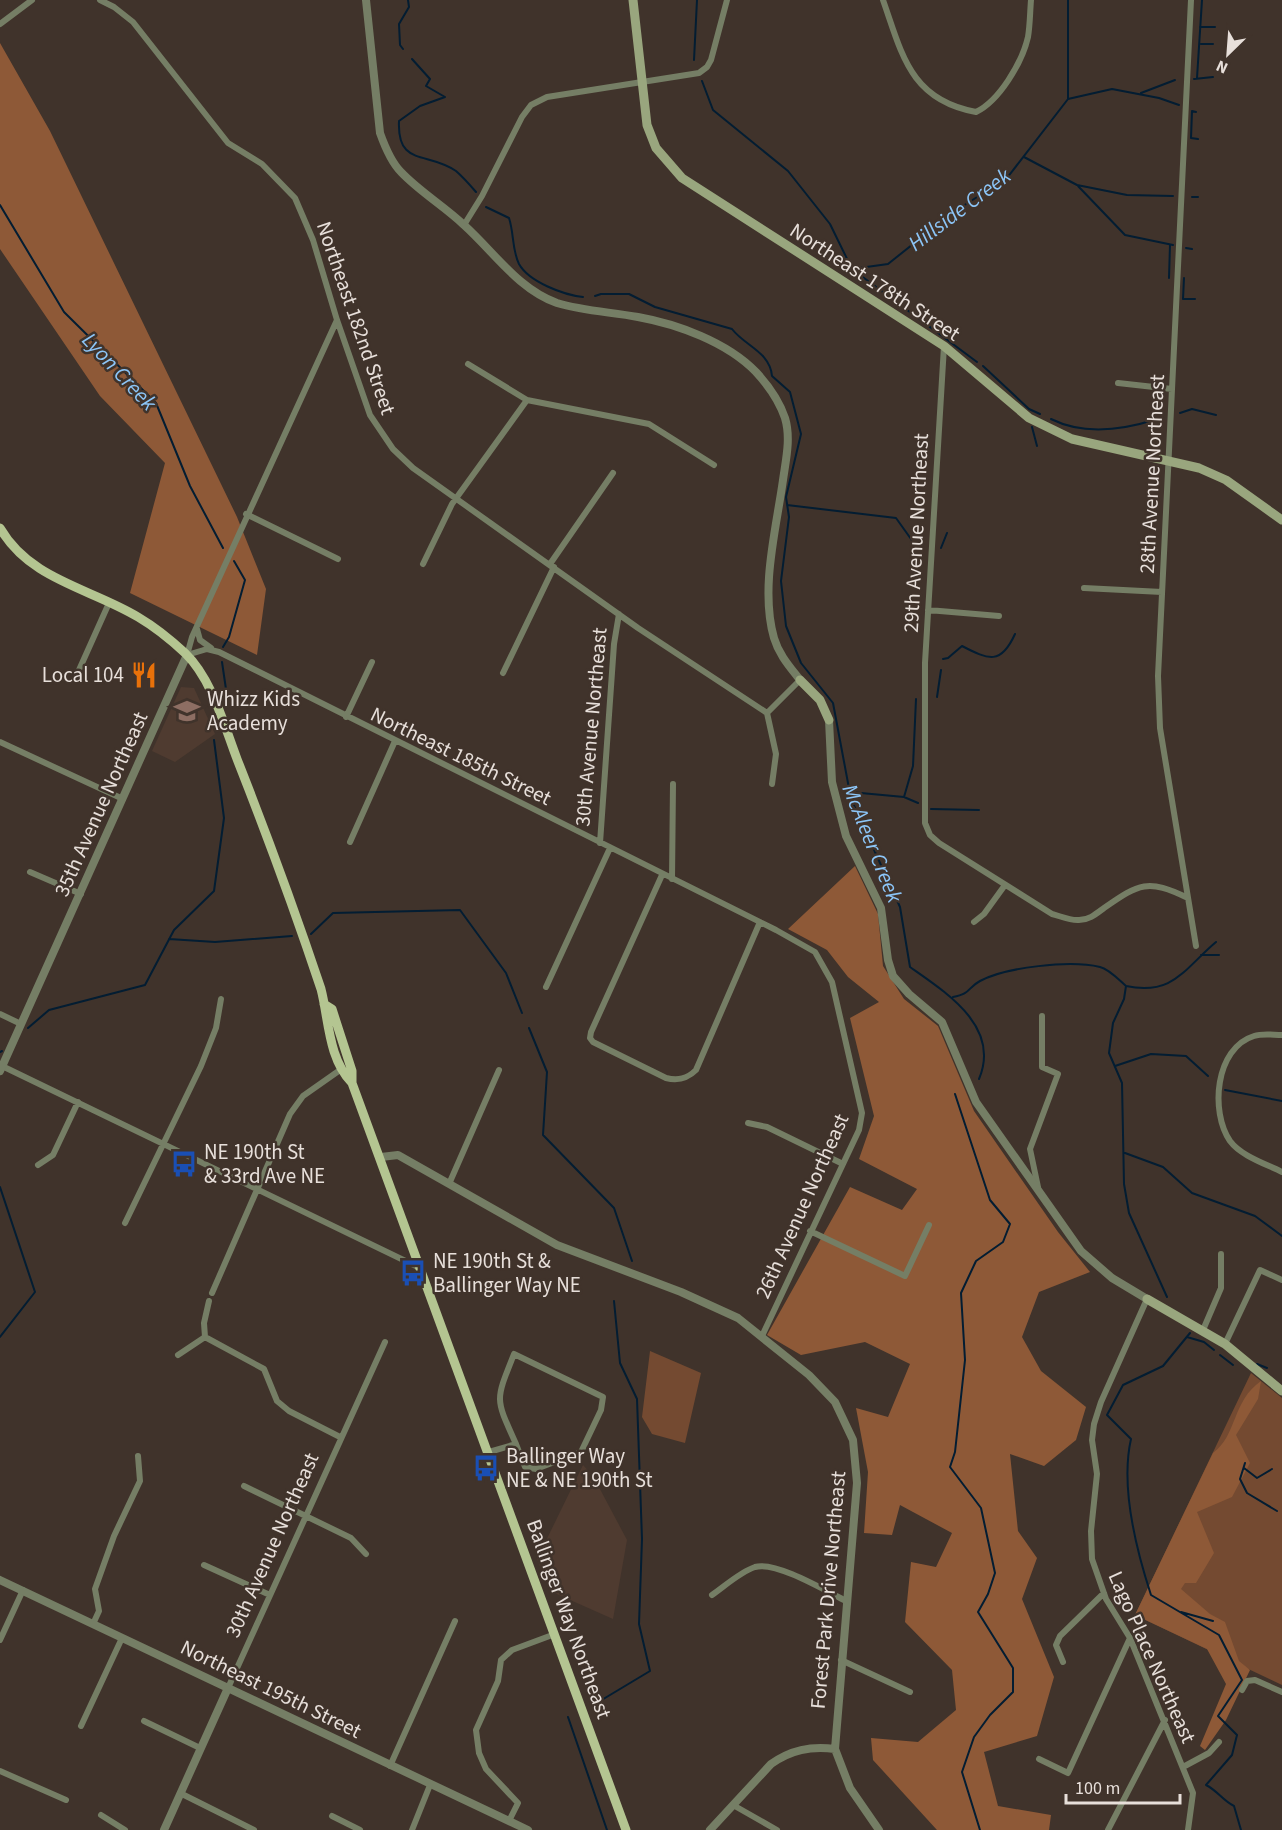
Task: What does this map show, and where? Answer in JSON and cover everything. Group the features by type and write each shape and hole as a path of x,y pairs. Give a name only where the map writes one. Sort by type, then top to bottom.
{"main road":[{"name":"Northeast 178th Street","path":"633,0 647,124 656,148 682,177 944,346 1012,405 1053,431 1106,447 1199,468 1226,480 1282,520"},
{"path":"0,528 24,560 138,617 187,655 203,679 220,714 273,852 324,1004 323,1014 340,1070 352,1083"},
{"path":"800,680 820,700 829,720"},
{"path":"324,1004 332,1009 352,1071 352,1083"},
{"name":"Ballinger Way Northeast","path":"352,1083 626,1830"},
{"path":"1147,1299 1225,1344 1282,1391"}],"street":[{"path":"0,24 32,0"},
{"name":"Northeast 182nd Street","path":"100,0 114,7 133,22 228,143 262,164 295,198 313,240 337,320 377,429 393,449 413,468 457,500 619,614 767,713"},
{"path":"366,0 380,133 387,151 400,171 464,225 515,276 540,296 583,309 657,321 693,333 753,369 776,398 785,419 789,444 771,566 770,605 774,638 783,659 800,680 767,713 776,754 772,784"},
{"path":"464,225 522,117 531,105 547,97 644,84 699,73 707,67 726,0"},
{"path":"882,0 909,71 918,84 964,110 976,112 994,98 1008,77 1027,38 1031,0"},
{"name":"28th Avenue Northeast","path":"1191,0 1158,676 1160,728 1196,946"},
{"name":"35th Avenue Northeast","path":"1,1069 187,655 197,625 246,514 337,320"},
{"name":"29th Avenue Northeast","path":"944,346 923,722 925,823 930,835 939,843 1005,885"},
{"path":"468,364 527,400 649,424 714,465"},
{"path":"1118,383 1172,389"},
{"path":"423,564 452,504 527,400"},
{"path":"503,673 552,565 613,473"},
{"path":"246,514 338,559"},
{"path":"1083,588 1162,592"},
{"path":"79,670 110,603"},
{"path":"928,610 999,616"},
{"name":"30th Avenue Northeast","path":"600,843 614,644 619,614"},
{"path":"197,625 197,635 200,640 213,650"},
{"path":"187,655 207,649 213,650"},
{"name":"Northeast 185th Street","path":"213,650 760,922 815,952"},
{"path":"346,717 372,662"},
{"path":"829,720 832,782 846,836 881,908 888,960 893,976 909,994 942,1022 976,1102 1001,1142 1038,1187 1081,1251 1095,1266 1147,1299"},
{"path":"350,842 395,741"},
{"path":"0,742 123,799"},
{"path":"672,879 674,784"},
{"name":"30th Avenue Northeast","path":"546,987 610,848"},
{"path":"30,872 81,894"},
{"path":"662,874 590,1038 593,1042 666,1078 683,1079 696,1070 760,922"},
{"path":"974,922 984,914 1005,885 1052,914 1078,920 1090,918 1134,887 1145,884 1167,887 1188,898"},
{"name":"26th Avenue Northeast","path":"762,1336 859,1130 861,1102 832,982 815,952"},
{"path":"126,1223 201,1066 216,1028 220,999"},
{"path":"0,1014 21,1024"},
{"path":"1038,1187 1030,1149 1058,1074 1042,1067 1042,1016"},
{"path":"1282,1035 1252,1036 1239,1045 1222,1070 1218,1092 1230,1141 1238,1149 1282,1172"},
{"path":"1,1069 78,1102 422,1269"},
{"path":"212,1293 297,1103 310,1089 340,1070"},
{"path":"448,1184 499,1070"},
{"path":"38,1164 53,1155 78,1102"},
{"path":"748,1123 767,1127 843,1164"},
{"name":"Forest Park Drive Northeast","path":"381,1157 398,1155 557,1245 711,1304 738,1318 809,1375 835,1402 853,1440 857,1483 835,1749 850,1788 879,1830"},
{"path":"810,1231 905,1276 929,1225"},
{"path":"1203,1330 1221,1288 1221,1254"},
{"path":"1225,1344 1260,1270 1282,1280"},
{"name":"Lago Place Northeast","path":"1147,1299 1101,1402 1094,1424 1092,1440 1097,1474 1091,1531 1092,1559 1104,1593 1130,1638 1193,1793 1188,1830"},
{"path":"205,1337 204,1323 209,1301"},
{"path":"178,1354 205,1337"},
{"path":"205,1337 264,1369 271,1392 289,1411 340,1437"},
{"name":"30th Avenue Northeast","path":"165,1830 340,1437 385,1342"},
{"path":"514,1354 603,1397 601,1410 581,1452 536,1469 525,1467 516,1444 499,1406 499,1392 514,1354"},
{"path":"489,1452 516,1444"},
{"path":"93,1624 99,1611 95,1590 114,1536 140,1481 138,1456"},
{"path":"244,1486 351,1538 366,1554"},
{"path":"204,1565 270,1595"},
{"path":"712,1595 755,1567 770,1566 846,1601"},
{"name":"Northeast 195th Street","path":"0,1580 528,1830"},
{"path":"0,1640 23,1590"},
{"path":"1063,1662 1056,1645 1060,1636 1104,1593"},
{"path":"390,1766 455,1621"},
{"path":"509,1821 518,1803 486,1769 479,1753 476,1730 498,1681 501,1660 512,1650 556,1634"},
{"path":"81,1726 122,1638"},
{"path":"1039,1759 1068,1773 1130,1638"},
{"path":"841,1660 910,1692"},
{"path":"1242,1690 1247,1681 1255,1680 1282,1692"},
{"path":"1108,1830 1165,1720"},
{"path":"144,1721 200,1748"},
{"path":"1183,1767 1209,1753 1219,1742"},
{"path":"710,1830 771,1764 782,1756 816,1747 835,1749"},
{"path":"0,1771 66,1800"},
{"path":"412,1830 430,1785"},
{"path":"180,1793 254,1830"},
{"path":"733,1805 777,1830"},
{"path":"101,1815 125,1830"},
{"path":"332,1816 360,1830"}],"shaded area":[{"path":"0,43 50,131 237,517 266,589 257,655 130,593 165,463 100,396 0,249"},
{"name":"Whizz Kids Academy","path":"181,687 194,688 215,734 175,762 152,751"},
{"path":"855,866 878,914 883,966 904,999 938,1026 974,1111 1058,1232 1090,1272 1039,1292 1022,1337 1041,1371 1086,1407 1076,1440 1044,1466 1010,1454 1018,1531 1037,1558 1022,1599 1054,1677 1037,1736 984,1752 998,1806 1051,1815 1049,1830 937,1830 873,1760 871,1738 918,1742 956,1710 952,1670 905,1622 911,1562 936,1567 952,1533 900,1505 892,1535 864,1533 868,1472 856,1408 888,1417 910,1364 865,1342 801,1355 767,1335 850,1187 902,1210 917,1189 859,1159 874,1116 850,1018 879,1002 848,977 827,950 788,929"},
{"path":"650,1351 701,1373 685,1443 652,1434 642,1417"},
{"path":"1251,1373 1282,1398 1282,1685 1135,1615"},
{"path":"1261,1381 1258,1399 1236,1435 1250,1463 1232,1497 1197,1512 1214,1553 1196,1583 1185,1583 1181,1589 1210,1614 1225,1622 1239,1661 1250,1670 1226,1720 1205,1750 1200,1746 1226,1684 1207,1649 1135,1615 1213,1453 1227,1437 1245,1398"},
{"path":"583,1465 593,1476 627,1540 613,1619 550,1591 537,1559"}],"waterway":[{"name":"McAleer Creek","path":"403,49 400,45 399,24 409,7 408,0"},
{"name":"Hillside Creek","path":"694,60 697,0"},
{"path":"1068,0 1068,99"},
{"name":"Hillside Creek","path":"1197,78 1202,0"},
{"path":"1200,27 1215,27"},
{"path":"1201,44 1213,44"},
{"name":"McAleer Creek","path":"412,59 430,79 426,86 445,97 420,106 399,121 403,145 416,156 456,171 476,192"},
{"path":"1194,79 1213,77"},
{"path":"1141,93 1175,80"},
{"name":"Hillside Creek","path":"702,81 713,110 788,171 830,224 852,269 888,264 952,213 1007,178 1068,99 1112,89 1159,98 1179,105"},
{"path":"1196,112 1192,111 1191,138 1198,139"},
{"path":"1024,157 1077,185 1127,195 1173,196"},
{"path":"1078,186 1125,235 1173,245"},
{"path":"1192,197 1198,197"},
{"name":"Lyon Creek","path":"0,205 64,312 156,403 190,486 223,548"},
{"name":"McAleer Creek","path":"486,207 509,218 517,259 524,271 539,282 566,294 583,297"},
{"path":"1169,278 1170,245"},
{"path":"1186,248 1192,249"},
{"name":"Hillside Creek","path":"852,269 977,362"},
{"path":"1184,278 1183,299 1195,299"},
{"name":"McAleer Creek","path":"595,296 629,294 655,307 732,329 762,355 767,361 772,376 790,392 801,434 786,497 789,517 781,581 786,626 801,663 833,703 851,799 900,907 910,967 954,1000 977,1028 983,1043 984,1060 979,1079"},
{"path":"983,366 1029,409 1040,414"},
{"path":"1180,413 1192,409 1216,415"},
{"path":"1051,419 1063,424 1090,429 1131,426 1157,419"},
{"path":"1032,427 1037,446"},
{"path":"787,505 896,518 916,546"},
{"path":"941,548 947,533"},
{"name":"Lyon Creek","path":"223,647 229,637 245,580 234,561"},
{"path":"943,659 948,658 962,646 987,657 999,655 1005,651 1015,634"},
{"name":"Lyon Creek","path":"222,662 227,696"},
{"path":"937,697 941,670"},
{"path":"904,797 913,766 916,699"},
{"name":"Lyon Creek","path":"28,1028 49,1010 145,985 174,930 214,891 224,818 214,740"},
{"path":"850,792 904,797 918,803"},
{"path":"931,809 979,810"},
{"path":"311,934 333,913 460,910 506,973 522,1013"},
{"path":"169,939 215,942 292,936"},
{"path":"1126,986 1142,988 1167,984 1177,978 1216,942"},
{"path":"1201,955 1219,955"},
{"path":"953,997 963,994 991,976 1038,966 1072,964 1100,967 1110,972 1126,986 1124,999 1113,1023 1109,1053 1122,1083 1124,1184 1129,1213 1167,1297"},
{"path":"529,1028 547,1072 543,1135 614,1208 632,1261"},
{"path":"1115,1066 1151,1054 1186,1056 1208,1076"},
{"path":"1225,1090 1282,1101"},
{"name":"McAleer Creek","path":"955,1094 990,1200 1010,1224 1003,1242 976,1261 961,1293 965,1360 955,1452 950,1467 981,1508 995,1573 988,1594 978,1612 1013,1668 1013,1692 990,1715 974,1737 962,1772 980,1830"},
{"path":"1125,1153 1163,1167 1192,1193 1255,1216 1282,1236"},
{"name":"Lyon Creek","path":"0,1187 35,1292 0,1337"},
{"path":"595,1704 650,1671 639,1624 642,1539 637,1399 620,1363 614,1301"},
{"path":"1190,1333 1163,1366 1123,1385 1107,1415 1131,1439 1127,1477 1131,1518 1151,1595 1219,1635 1242,1680 1218,1716 1237,1735 1232,1755 1206,1785 1234,1806 1241,1830"},
{"path":"1187,1337 1204,1342 1214,1350"},
{"path":"1220,1355 1233,1365"},
{"path":"1257,1364 1267,1368"},
{"path":"1245,1463 1240,1479 1247,1493 1277,1511"},
{"path":"1244,1468 1257,1478 1272,1469"},
{"path":"1181,1612 1213,1621"},
{"path":"568,1717 607,1830"}],"place":[{"name":"Local 104","path":"144,675"},
{"name":"Whizz Kids Academy","path":"187,711"},
{"name":"NE 190th St & 33rd Ave NE","path":"184,1164"},
{"name":"NE 190th St & Ballinger Way NE","path":"413,1273"},
{"name":"Ballinger Way NE & NE 190th St","path":"486,1468"}]}
